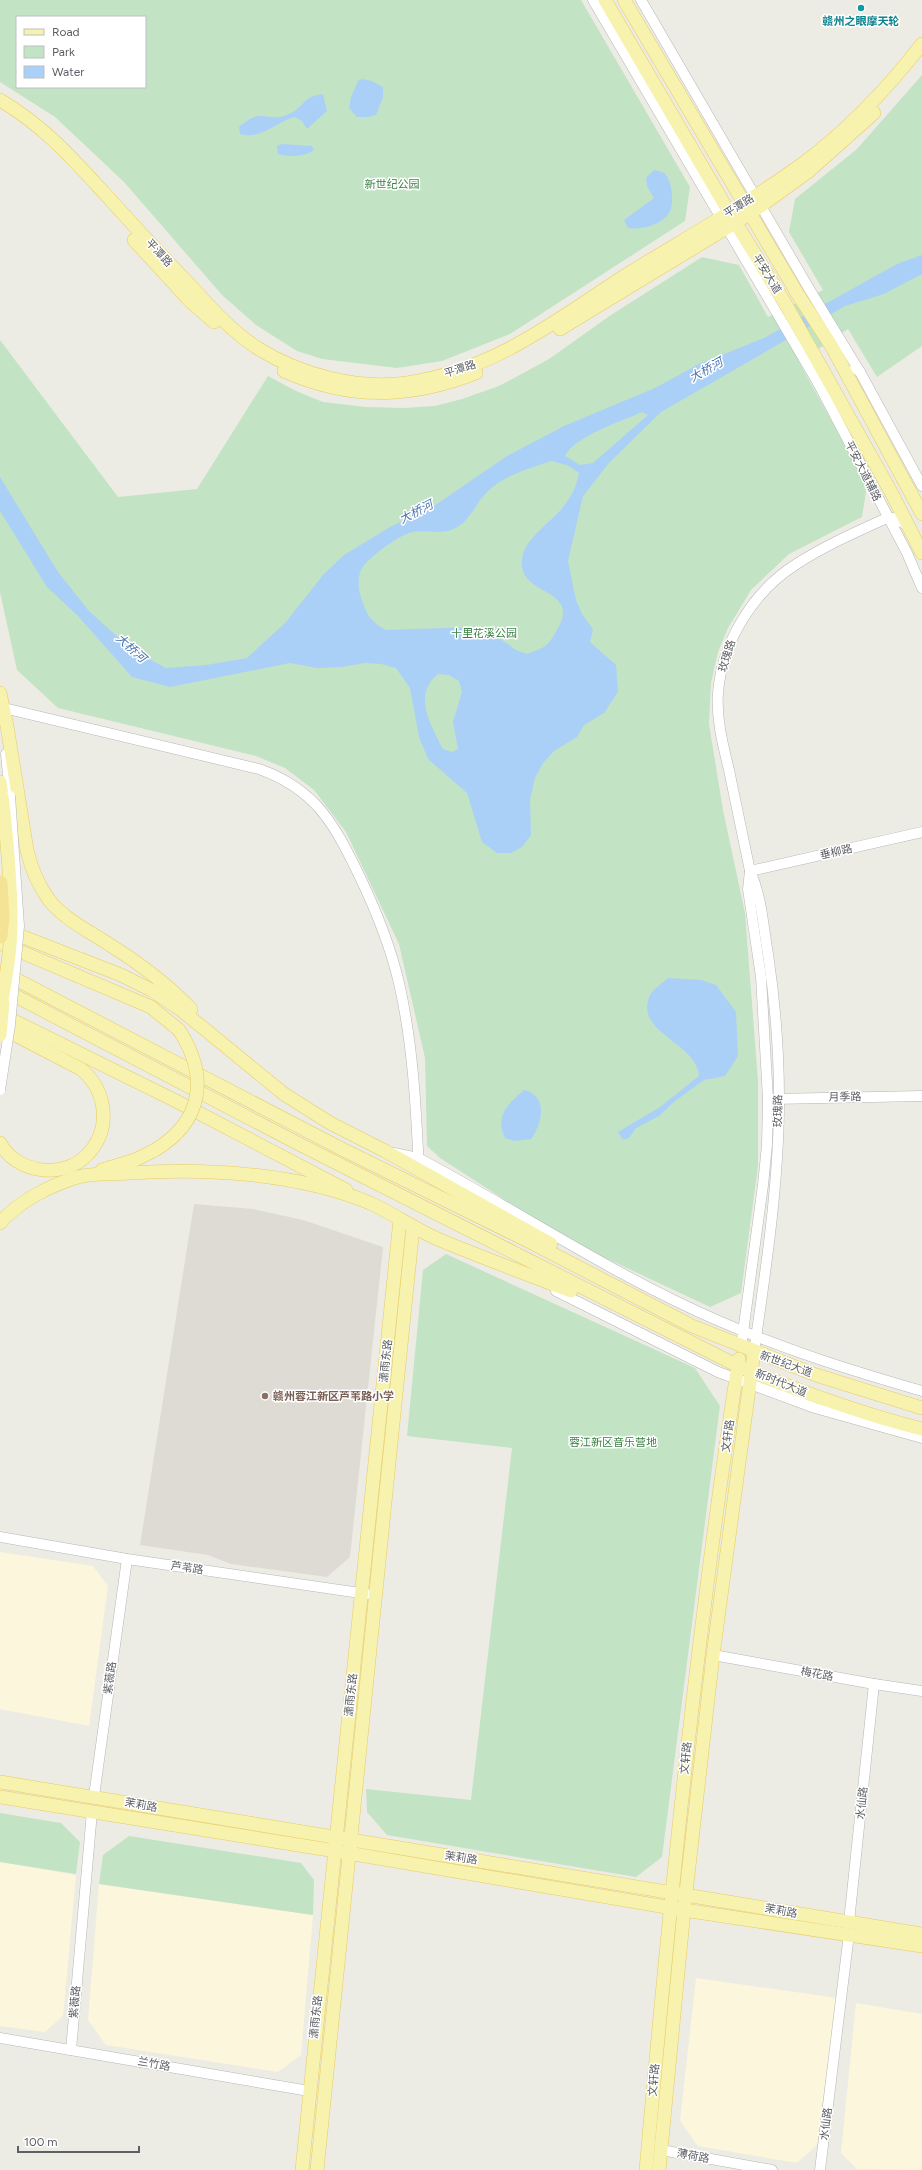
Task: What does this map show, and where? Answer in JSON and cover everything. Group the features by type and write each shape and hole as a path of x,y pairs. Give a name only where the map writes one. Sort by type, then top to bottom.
{"highway":[{"path":"0,883 2,916 0,936"}],"main road":[{"name":"平安大道","path":"605,0 728,220 781,306 891,492 922,553"},
{"name":"平安大道","path":"624,0 728,179 753,204 802,290 836,345 922,514"},
{"name":"平潭路","path":"753,204 858,116 883,90 922,44"},
{"name":"平潭路","path":"0,110 15,118 46,143 190,301 233,339 255,355 277,368 304,380 348,391 376,394 410,392 440,386 514,357 753,204 809,171 838,147 890,96 922,56"},
{"name":"平潭路","path":"0,100 19,111 53,137 223,320 258,348 280,360 325,377 349,381 377,385 406,383 472,366 513,348 728,220"},
{"path":"0,693 10,796 11,924 2,980 0,1012 162,1094 413,1228 647,1320"},
{"path":"0,782 10,796 32,869 49,900 63,914 136,962 161,981 187,1004 232,1050"},
{"path":"0,928 121,975 153,991 180,1008 284,1094 330,1123 385,1151 419,1164 655,1307"},
{"path":"0,943 151,1007 179,1030 190,1047 196,1065 198,1086 194,1104 188,1119 178,1134 155,1150 135,1160 80,1177 44,1191 25,1202 0,1223"},
{"path":"0,1035 2,980"},
{"path":"2,980 530,1242 655,1307"},
{"path":"2,980 299,1144 647,1320"},
{"path":"0,1027 81,1069 92,1078 103,1101 104,1115 101,1129 86,1155 75,1163 61,1169 34,1169 20,1164 10,1156 0,1143"},
{"path":"340,1148 385,1151"},
{"path":"80,1177 151,1172 211,1171 241,1173 303,1184 370,1204"},
{"name":"潇雨东路","path":"317,2170 349,1847 368,1594 400,1220"},
{"name":"潇雨东路","path":"302,2170 308,2091 335,1844 368,1594 413,1228"},
{"name":"新世纪大道","path":"655,1307 692,1326 754,1352 880,1396 922,1408"},
{"name":"新时代大道","path":"647,1320 737,1372 809,1394 872,1416 922,1429"},
{"name":"文轩路","path":"646,2170 669,1907 697,1653 741,1347"},
{"name":"文轩路","path":"659,2170 684,1910 713,1655 754,1352"},
{"name":"茉莉路","path":"0,1782 94,1796 349,1847 684,1910 849,1928 922,1934"},
{"name":"茉莉路","path":"0,1797 92,1812 335,1844"},
{"name":"茉莉路","path":"349,1847 671,1892 849,1928 922,1946"}],"street":[{"name":"平安大道","path":"593,0 728,220"},
{"name":"平安大道","path":"641,0 753,204"},
{"path":"836,345 860,372 922,486"},
{"name":"平安大道辅路","path":"808,354 818,383 886,518 907,553 922,588"},
{"path":"906,483 922,496"},
{"path":"891,492 892,502 886,518 894,518 910,528"},
{"name":"玫瑰路","path":"754,1352 770,1229 779,1098 771,975 757,887 750,871 720,728 718,693 730,644 739,625 752,604 768,586 792,567 820,550 886,518"},
{"path":"1,711 259,769 293,784 319,808 336,830 376,910 399,983 413,1069 419,1164 463,1182 636,1281 718,1321 845,1368 922,1391"},
{"path":"0,1090 10,1025 19,938 17,868 10,796"},
{"name":"垂柳路","path":"750,871 922,832"},
{"name":"玫瑰路","path":"741,1347 766,1159 768,1099 761,977 748,889 750,871"},
{"name":"月季路","path":"768,1099 922,1096"},
{"path":"503,1264 711,1368 737,1372"},
{"path":"750,1377 815,1408 922,1438"},
{"name":"芦苇路","path":"0,1537 127,1559 368,1594"},
{"name":"紫薇路","path":"94,1796 127,1559"},
{"name":"梅花路","path":"713,1655 874,1684 922,1691"},
{"name":"水仙路","path":"820,2170 849,1928 874,1684"},
{"name":"紫薇路","path":"71,2050 92,1812"},
{"name":"兰竹路","path":"0,2038 308,2091"},
{"name":"薄荷路","path":"660,2150 772,2170"}],"shaded area":[{"name":"赣州蓉江新区芦苇路小学","path":"194,1204 253,1209 303,1220 383,1247 350,1557 327,1577 231,1564 208,1555 140,1545"},
{"path":"0,1552 93,1566 108,1586 89,1726 0,1709"},
{"path":"0,1862 76,1875 63,2016 45,2032 0,2026"},
{"path":"99,1884 313,1915 301,2055 278,2072 106,2045 88,2020"},
{"path":"696,1978 837,1998 817,2145 797,2163 698,2146 680,2121"},
{"path":"856,2003 922,2014 922,2170 857,2169 841,2153"}],"green space":[{"name":"新世纪公园","path":"0,0 581,0 690,187 685,221 510,334 442,361 397,368 322,359 297,351 256,325 222,295 124,182 55,117 0,82"},
{"name":"十里花溪公园","path":"922,75 922,346 877,377 848,329 799,362 867,485 862,517 789,554 751,590 728,628 718,652 711,683 709,724 723,810 745,913 758,1081 758,1166 741,1293 710,1307 565,1239 440,1158 427,1146 425,1058 399,944 346,832 314,790 285,768 256,756 58,708 17,670 0,592 0,340 118,497 197,489 268,376 296,391 323,402 366,407 403,408 435,406 462,399 499,386 549,359 611,315 702,257 739,265 768,317 823,290 789,232 795,199 857,149"},
{"name":"蓉江新区音乐营地","path":"446,1254 695,1368 720,1406 662,1857 636,1877 387,1835 367,1812 366,1789 471,1800 512,1448 407,1436 423,1270"},
{"path":"0,1813 61,1823 80,1842 76,1874 0,1862"},
{"path":"129,1836 301,1863 314,1880 313,1915 99,1884 103,1855"}],"water":[{"path":"362,79 372,81 383,87 383,97 376,115 369,117 357,117 349,108 351,97 358,81"},
{"path":"323,94 327,111 307,129 302,121 295,117 288,119 262,133 255,135 240,134 239,127 253,118 259,116 285,116 294,111 311,97"},
{"path":"282,144 312,146 314,150 301,155 282,155 278,154 277,146"},
{"path":"654,170 664,173 667,177 672,193 671,209 666,217 656,224 639,228 628,228 624,220 654,198 647,186 646,178"},
{"name":"大桥河","path":"922,255 922,274 884,294 845,306 661,412 609,463 583,496 568,561 576,600 582,614 593,629 590,642 616,665 618,692 604,713 584,725 577,737 554,751 543,763 535,778 530,799 531,835 522,847 511,853 497,853 482,842 467,793 428,759 419,737 410,688 396,668 381,664 365,663 342,667 317,668 290,663 170,687 132,677 78,616 47,587 0,511 0,477 58,572 89,611 132,650 166,668 206,665 247,658 286,622 323,575 344,555 390,527 431,508 507,456 564,426 655,388 699,364 764,338 897,264","holes":["642,412 648,415 593,463 580,465 565,456 578,442 588,436","551,461 567,465 579,473 574,489 568,500 531,539 522,556 522,566 525,575 532,583 557,599 562,606 563,616 552,639 546,645 539,650 527,654 516,650 492,633 475,627 386,630 372,620 364,606 359,585 359,577 362,568 371,558 391,543 409,533 422,531 440,532 459,526 467,519 486,493 493,487 508,477","438,674 449,675 459,681 462,692 453,722 458,749 452,752 443,749 429,721 425,701 426,691 430,682"]},
{"path":"668,978 701,980 716,985 736,1012 738,1056 725,1076 704,1080 675,1101 659,1116 636,1128 629,1138 623,1140 618,1132 660,1107 699,1076 696,1064 688,1054 667,1037 650,1019 647,1008 650,995"},
{"path":"524,1090 532,1093 537,1098 540,1104 540,1118 535,1133 531,1139 514,1141 505,1138 501,1123 502,1117 508,1105"}],"place":[{"name":"赣州之眼摩天轮","path":"861,8"},
{"name":"赣州蓉江新区芦苇路小学","path":"265,1396"}]}
